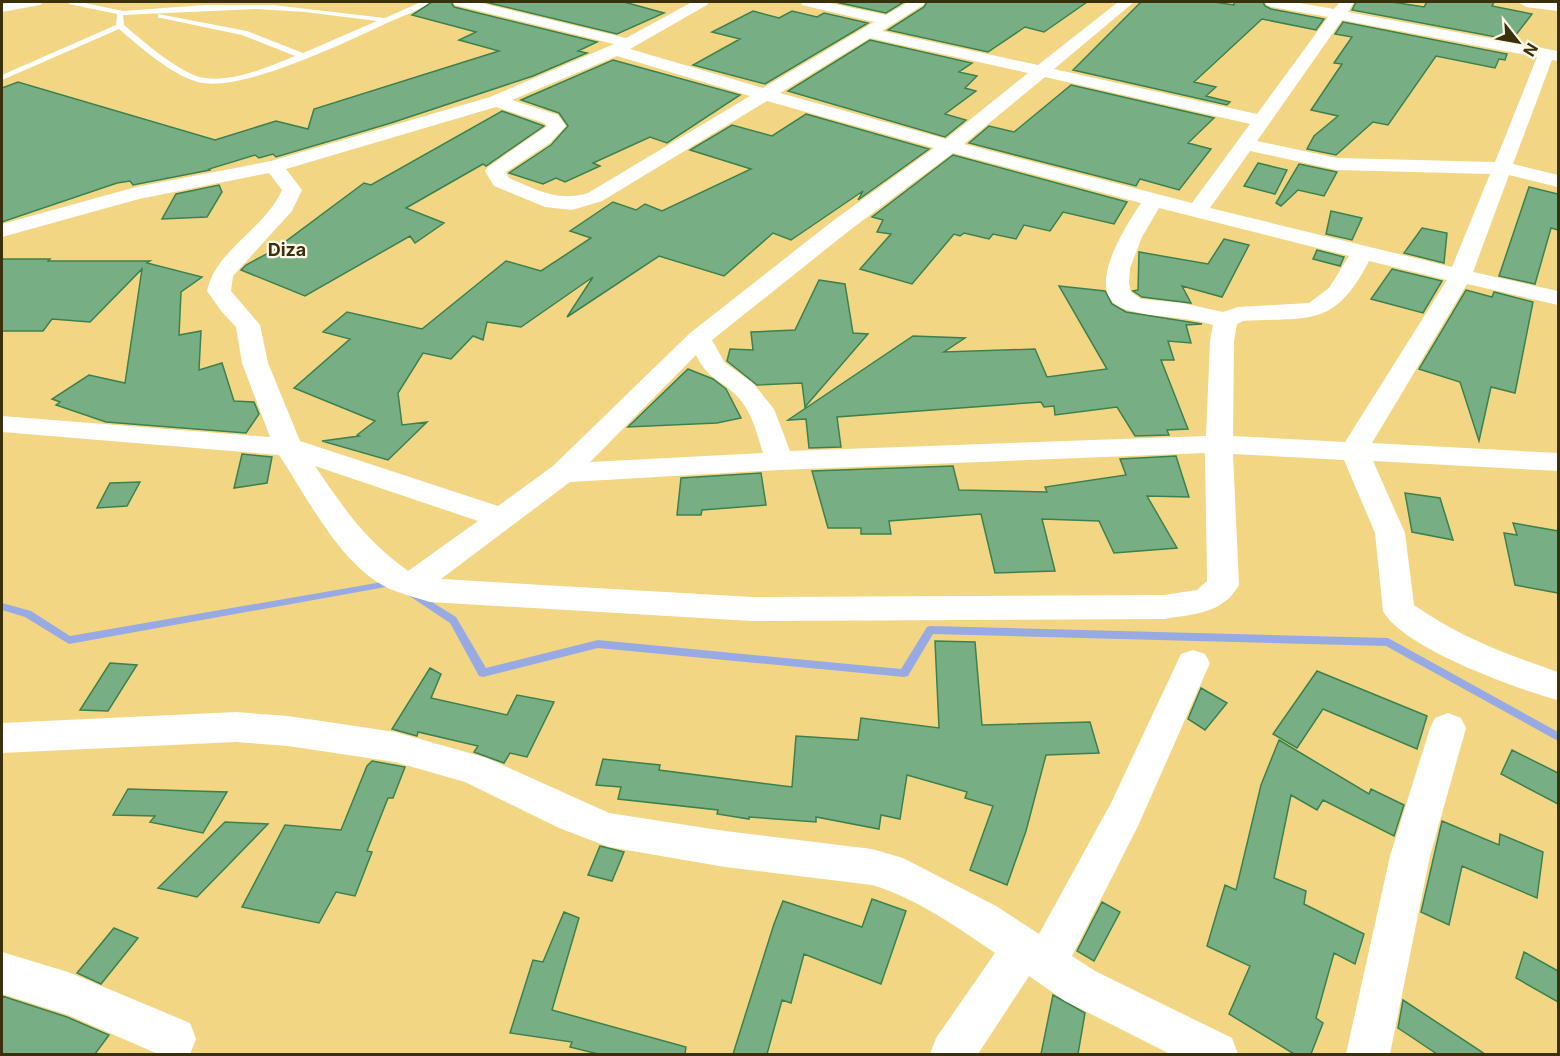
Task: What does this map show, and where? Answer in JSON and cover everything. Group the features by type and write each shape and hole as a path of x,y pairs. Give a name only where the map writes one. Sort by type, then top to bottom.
{"street":[{"path":"2,8 35,2"},
{"path":"460,2 622,46 762,95 949,146 1362,253 1558,298"},
{"path":"2,231 136,193 274,166 496,101 622,46 702,2"},
{"path":"807,2 888,20"},
{"path":"496,101 551,119 557,126 547,138 495,171 501,182 552,203 573,204 595,197 918,2"},
{"path":"412,585 563,472 699,338 842,225 949,146 1127,2"},
{"path":"1272,2 1343,8 1552,55 1503,168 1460,277 1354,450"},
{"path":"1526,2 1558,7"},
{"path":"1197,211 1343,8"},
{"path":"867,32 1262,121"},
{"path":"1245,144 1337,164 1365,167 1503,168 1558,181"},
{"path":"274,166 292,190 285,207 222,275 219,291 230,307 248,325 255,363 288,447 345,532 364,553 397,579 430,590 752,609 1164,607 1206,600 1223,585 1218,444 1222,341 1226,321"},
{"path":"1153,200 1131,236 1119,263 1118,286 1129,303 1191,311 1226,321 1238,314 1314,310 1334,299 1346,284 1362,253"},
{"path":"699,338 715,368 744,389 765,415 779,461"},
{"path":"2,424 288,447 501,518"},
{"path":"563,472 1218,444 1558,462"},
{"path":"1354,450 1390,533 1399,611 1442,640 1495,664 1558,686"},
{"path":"952,1054 1035,956 1125,814 1193,663"},
{"path":"2,738 236,727 288,731 395,747 474,769 572,816 609,830 725,849 873,867 903,876 981,920 1080,986 1216,1054"},
{"path":"1368,1054 1410,856 1448,728"},
{"path":"2,972 40,982 99,1004 174,1039"}],"lane":[{"path":"72,2 120,13 167,17 244,33 302,56"},
{"path":"120,26 158,56 201,80 215,82 233,80 302,56 426,2"},
{"path":"120,13 213,7 258,7 323,11 384,20"},
{"path":"120,13 120,26"},
{"path":"2,78 120,26"}],"building":[{"path":"432,2 451,2 454,7 597,42 578,51 587,53 533,76 391,123 276,157 273,154 259,158 255,155 210,170 133,185 130,181 117,183 2,222 2,88 18,82 215,140 276,121 308,129 314,109 499,51 459,40 476,32 412,15"},
{"path":"485,2 624,2 664,13 617,34"},
{"path":"904,2 886,13 840,3"},
{"path":"927,2 1087,2 1044,32 1025,27 988,52 888,30 924,7"},
{"path":"1141,2 1214,2 1234,5 1234,2 1263,2 1271,9 1324,19 1316,30 1262,19 1194,82 1216,87 1206,96 1230,102 1227,105 1073,70"},
{"path":"1356,2 1392,2 1424,7 1427,2 1494,2 1492,6 1532,14 1512,40 1352,10"},
{"path":"753,11 779,18 792,11 817,17 824,13 868,23 765,84 693,65 740,39 712,32"},
{"path":"1343,22 1507,54 1505,60 1499,59 1495,68 1436,56 1388,125 1373,122 1336,155 1307,149 1314,136 1338,116 1311,110 1342,64 1334,63 1352,37 1335,34"},
{"path":"870,40 972,63 959,72 977,76 965,88 976,91 945,114 966,120 945,137 788,91"},
{"path":"613,60 740,95 667,143 650,137 593,163 600,166 565,182 556,178 543,184 509,173 551,145 568,126 559,113 521,100"},
{"path":"1071,85 1214,118 1188,143 1211,149 1179,190 1140,179 1136,186 969,143 989,126 1014,132"},
{"path":"502,111 544,126 486,166 483,164 406,208 444,223 415,243 410,236 305,296 241,270 274,250 364,183 371,185"},
{"path":"806,114 929,149 858,200 863,191 791,240 773,233 724,276 659,256 567,317 593,277 521,327 487,322 483,340 473,336 451,359 423,353 398,393 402,425 427,422 388,460 322,441 359,436 357,435 375,421 294,388 350,339 323,332 347,312 422,329 506,261 541,271 591,238 570,231 613,202 636,210 645,204 662,211 751,169 690,150 732,125 772,136"},
{"path":"953,155 1127,202 1114,224 1063,212 1050,231 1024,225 1016,239 993,234 989,239 964,233 960,236 954,234 912,284 860,269 891,234 877,232 883,220 872,217"},
{"path":"1258,163 1287,170 1275,194 1244,186"},
{"path":"1299,164 1337,172 1324,196 1298,190 1281,206 1276,203"},
{"path":"219,185 222,192 207,217 162,219 176,194"},
{"path":"1529,187 1558,194 1558,230 1551,228 1535,284 1499,276"},
{"path":"1331,211 1362,218 1352,240 1326,234"},
{"path":"1422,228 1447,233 1444,263 1404,253"},
{"path":"1224,239 1249,245 1222,297 1182,286 1191,303 1142,297 1133,291 1138,290 1139,252 1208,264"},
{"path":"1317,250 1344,257 1340,266 1313,259"},
{"path":"2,259 150,261 147,263 202,277 181,292 179,335 201,331 199,370 222,363 234,401 254,402 259,414 246,433 106,422 56,405 60,402 52,399 89,375 125,383 142,269 90,322 52,319 43,331 2,331"},
{"path":"1392,269 1442,281 1423,313 1371,299"},
{"path":"819,280 845,284 853,333 868,334 805,407 802,383 757,385 727,361 730,349 753,350 751,332 795,330"},
{"path":"1059,286 1105,291 1112,304 1126,312 1202,324 1186,325 1191,343 1168,341 1174,360 1161,360 1188,429 1167,430 1169,435 1135,436 1117,407 1055,415 1054,406 1044,407 1041,402 837,417 841,447 809,448 806,419 788,420 913,336 965,338 944,352 1035,349 1047,377 1107,369"},
{"path":"1466,290 1492,297 1494,292 1533,302 1515,393 1491,387 1479,441 1460,382 1419,369"},
{"path":"688,369 713,379 726,389 741,418 717,423 628,427"},
{"path":"242,454 272,457 267,483 234,488"},
{"path":"1176,456 1189,497 1147,496 1177,548 1114,553 1099,521 1042,519 1055,571 995,573 981,514 889,521 891,534 861,534 861,528 828,528 812,471 953,466 959,490 1047,492 1045,487 1126,475 1120,459"},
{"path":"761,473 766,505 702,510 701,515 677,515 681,478"},
{"path":"140,482 127,506 97,508 110,483"},
{"path":"1405,493 1440,498 1453,540 1412,532"},
{"path":"1513,523 1558,531 1558,593 1515,585 1504,533 1517,535"},
{"path":"935,641 975,642 982,725 1090,722 1099,753 1046,755 1026,831 1007,885 970,870 993,806 965,798 967,792 907,775 900,819 881,815 879,829 816,817 816,822 749,817 749,819 717,814 718,810 618,799 621,787 596,785 603,759 660,765 659,770 792,787 796,736 858,740 861,718 939,728"},
{"path":"110,663 137,665 108,711 80,710"},
{"path":"430,668 441,674 431,698 507,715 517,695 554,702 527,757 510,753 504,763 474,752 478,746 418,732 417,736 392,729"},
{"path":"1317,671 1427,716 1417,749 1323,709 1297,748 1273,734"},
{"path":"1201,688 1227,703 1205,730 1188,719"},
{"path":"1279,740 1369,794 1371,789 1404,805 1394,836 1323,800 1317,810 1291,795 1274,878 1306,891 1304,904 1364,934 1355,964 1334,953 1316,1018 1323,1023 1311,1054 1294,1054 1229,1014 1250,966 1207,946 1225,885 1236,890 1261,785"},
{"path":"1512,750 1558,773 1558,804 1501,774"},
{"path":"372,761 405,767 393,798 388,798 367,851 372,852 355,896 336,892 319,923 242,907 285,825 341,830 367,766"},
{"path":"128,789 227,792 203,833 150,822 155,816 113,815"},
{"path":"1442,821 1499,845 1500,834 1543,852 1537,898 1462,866 1449,925 1421,912"},
{"path":"225,822 268,824 197,897 158,888"},
{"path":"600,846 624,852 612,881 588,875"},
{"path":"872,899 906,911 881,984 804,954 791,1003 782,1000 767,1054 733,1054 783,901 862,927"},
{"path":"1102,902 1120,912 1094,961 1077,951"},
{"path":"564,912 579,918 552,1010 686,1047 685,1054 598,1054 570,1047 572,1042 510,1033 533,960 543,962"},
{"path":"114,928 138,938 101,984 77,973"},
{"path":"1524,952 1558,971 1558,1002 1516,978"},
{"path":"1053,995 1085,1013 1078,1054 1041,1054"},
{"path":"2,996 67,1017 109,1035 95,1054 2,1054"},
{"path":"1403,1000 1485,1054 1437,1054 1398,1028"}],"waterway":[{"path":"2,607 28,614 69,640 394,583"},
{"path":"411,593 453,620 483,673 598,644 904,673 930,630 1388,642 1558,737"}],"district":[{"name":"Diza","path":"287,250"}]}
